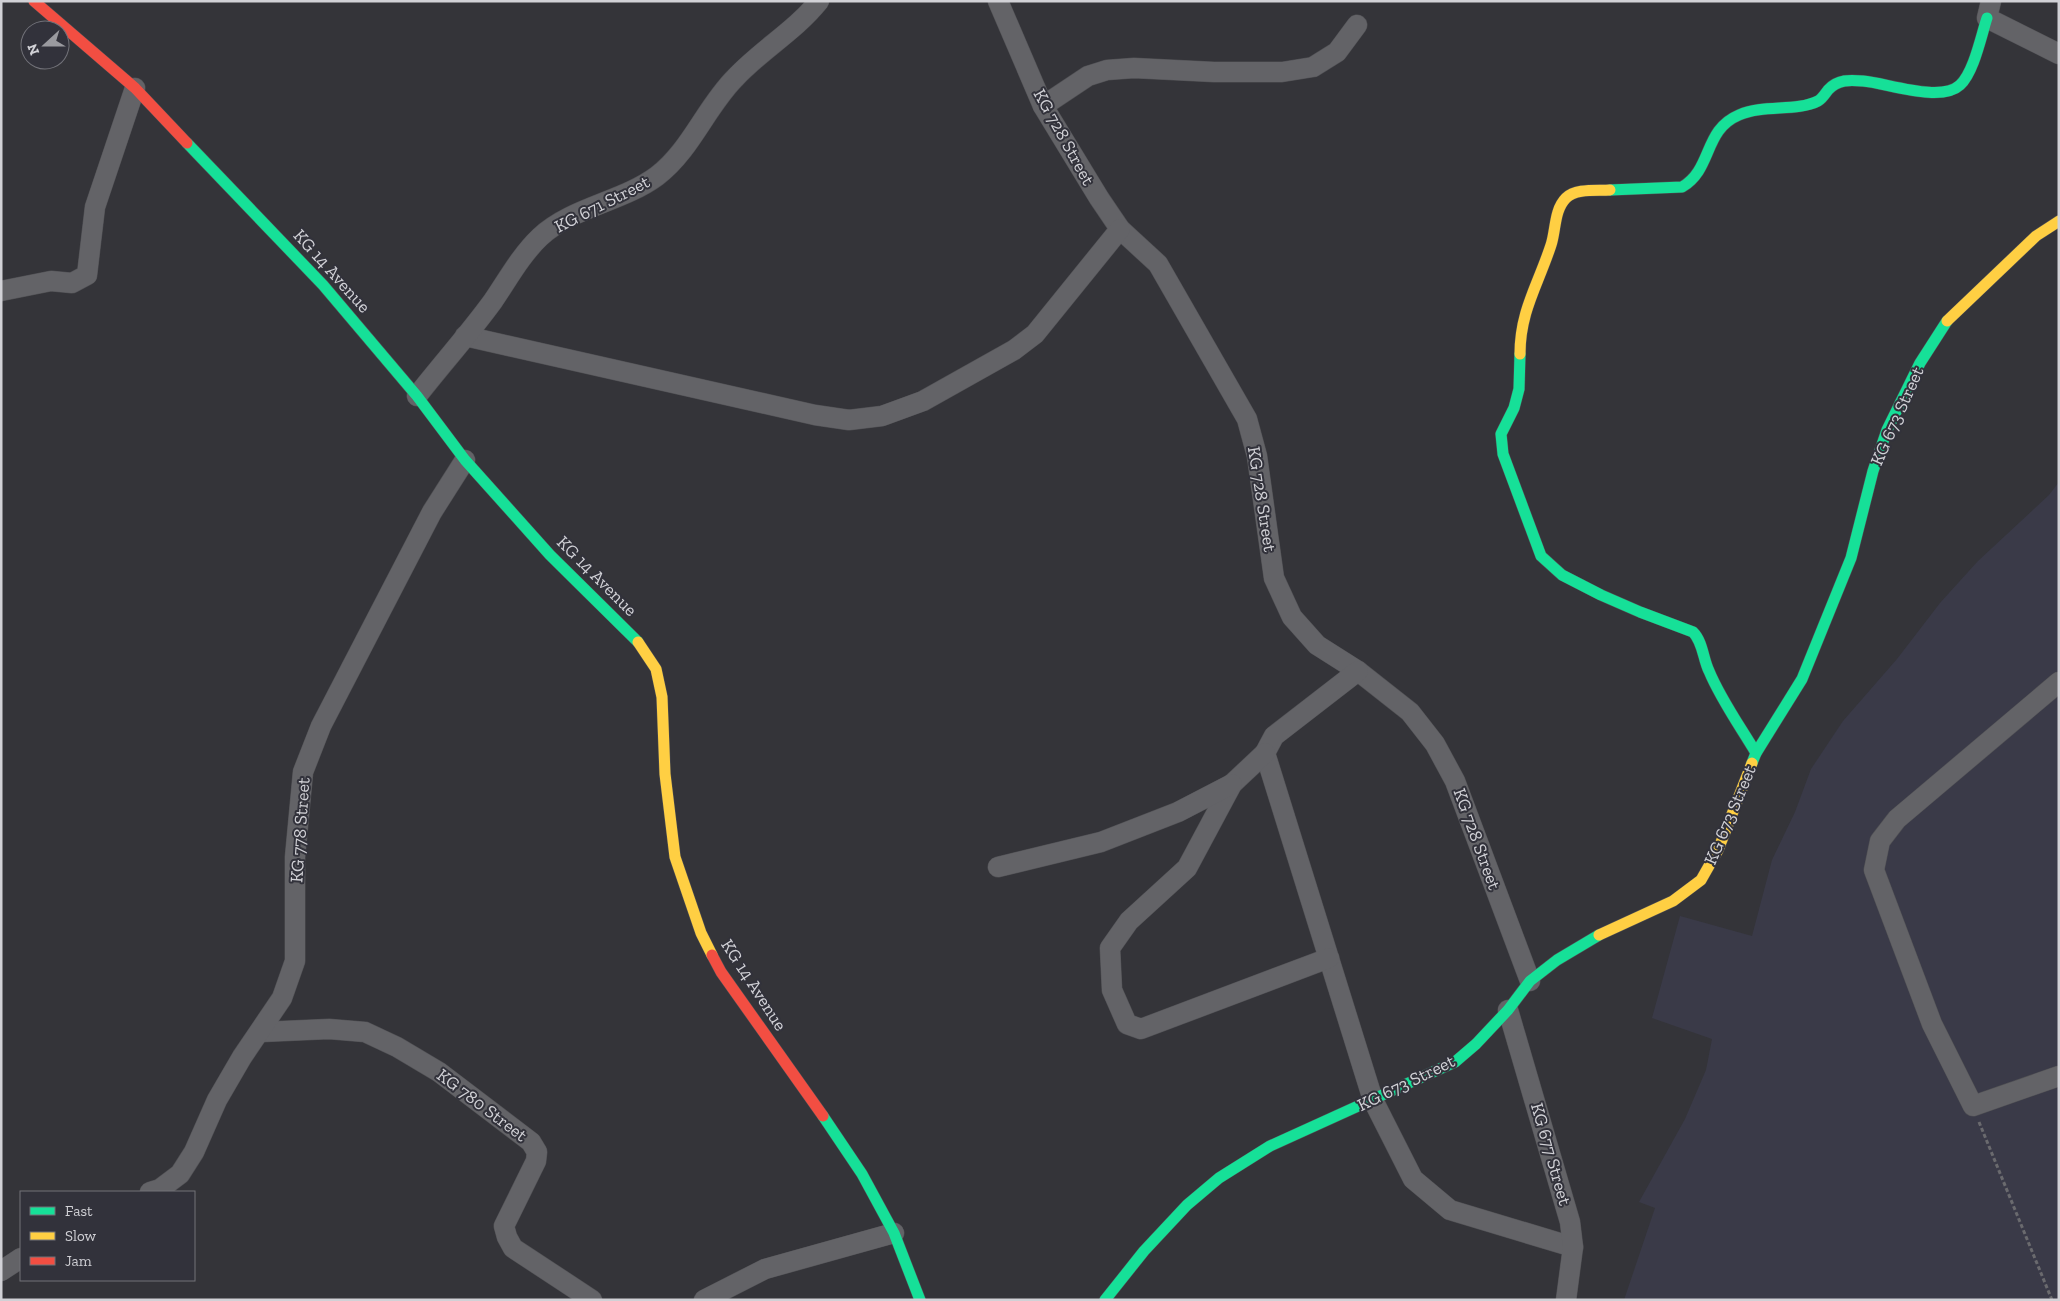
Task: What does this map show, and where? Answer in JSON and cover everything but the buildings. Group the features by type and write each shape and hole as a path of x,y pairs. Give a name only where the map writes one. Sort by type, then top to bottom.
{"street":[{"name":"KG 14 Avenue","path":"34,1 135,88 323,285 417,396 465,460 550,555 636,640 656,669 662,696 665,774 676,857 701,933 721,972 834,1131 862,1174 894,1232 920,1300"},
{"name":"KG 671 Street","path":"417,396 492,302 528,249 542,235 566,220 635,189 656,177 671,164 733,79 808,15 819,1"},
{"name":"KG 728 Street","path":"998,1 1043,106 1098,198 1120,229 1158,264 1247,419 1257,456 1274,578 1292,617 1317,645 1358,671 1410,712 1435,744 1455,780 1530,981"},
{"path":"1756,753 1718,690 1708,670 1698,637 1693,632 1635,612 1563,576 1549,566 1541,556 1503,454 1501,434 1514,408 1519,389 1520,334 1526,307 1551,244 1559,209 1566,198 1575,192 1682,187 1690,184 1697,176 1712,138 1724,124 1741,114 1760,108 1818,101 1825,96 1827,90 1840,82 1855,80 1937,92 1952,90 1963,80 1989,10 2059,54"},
{"path":"1043,106 1088,76 1108,70 1134,68 1214,72 1282,72 1313,66 1338,52 1357,25"},
{"path":"1,291 51,281 72,283 87,275 95,206 135,88"},
{"name":"KG 673 Street","path":"1105,1300 1144,1250 1187,1205 1219,1178 1270,1146 1455,1062 1476,1044 1508,1010 1530,981 1585,942 1673,901 1701,880 1718,850 1756,753 1802,679 1850,558 1872,470 1887,430 1920,363 1947,321 1963,304 2036,236 2059,221"},
{"path":"465,336 815,415 849,420 882,416 923,401 1014,350 1035,334 1120,229"},
{"name":"KG 778 Street","path":"155,1191 160,1190 180,1174 194,1152 217,1100 242,1057 261,1032 282,998 295,961 295,857 302,772 321,726 423,529 465,460"},
{"path":"998,867 1101,842 1178,812 1232,784 1265,753 1274,736 1358,671"},
{"path":"2059,682 1897,820 1880,841 1874,870 1932,1024 1972,1106 2059,1076"},
{"path":"1265,753 1373,1100 1412,1179 1450,1210 1573,1247"},
{"path":"1232,784 1187,868 1129,922 1110,948 1112,990 1127,1024 1141,1029 1329,958"},
{"name":"KG 677 Street","path":"1508,1010 1562,1188 1570,1222 1573,1247 1566,1300"},
{"name":"KG 780 Street","path":"261,1032 329,1029 365,1032 397,1047 439,1072 531,1142 537,1152 536,1161 504,1226 507,1237 513,1248 592,1300"},
{"path":"704,1300 765,1269 894,1232"},
{"path":"1,1271 20,1259"}],"path":[{"path":"1972,1106 2052,1300"}],"shaded area":[{"path":"2059,482 2059,1300 1624,1300 1655,1208 1639,1202 1685,1119 1706,1070 1712,1039 1652,1018 1680,916 1752,936 1772,860 1795,812 1811,769 1843,721 1897,659 1940,603 1978,561 2049,495"}],"traffic: fast":[{"path":"1610,190 1682,187 1699,170 1713,140 1727,122 1749,112 1809,104 1819,100 1832,86 1840,82 1873,82 1927,92 1951,90 1960,85 1969,72 1987,18"},
{"path":"187,143 323,285 417,396 465,460 550,555 638,642"},
{"path":"1752,763 1756,753 1802,679 1851,558 1873,471 1887,430 1920,363 1947,321"},
{"path":"1520,354 1519,389 1514,408 1501,434 1503,454 1541,556 1562,575 1601,595 1693,632 1699,641 1707,666 1719,692 1756,753"},
{"path":"1105,1300 1144,1251 1187,1205 1219,1178 1270,1146 1455,1062 1476,1044 1508,1010 1530,981 1557,960 1599,935"},
{"path":"823,1116 862,1174 894,1233 920,1300"}],"traffic: slow":[{"path":"1520,354 1526,311 1553,239 1559,208 1566,198 1575,193 1610,190"},
{"path":"1947,321 2036,236 2059,221"},
{"path":"638,642 656,669 662,697 665,774 675,857 701,933 712,955"},
{"path":"1599,935 1673,901 1701,880 1718,850 1752,763"}],"traffic: jam":[{"path":"34,1 135,88 187,143"},
{"path":"712,955 721,972 823,1116"}]}
